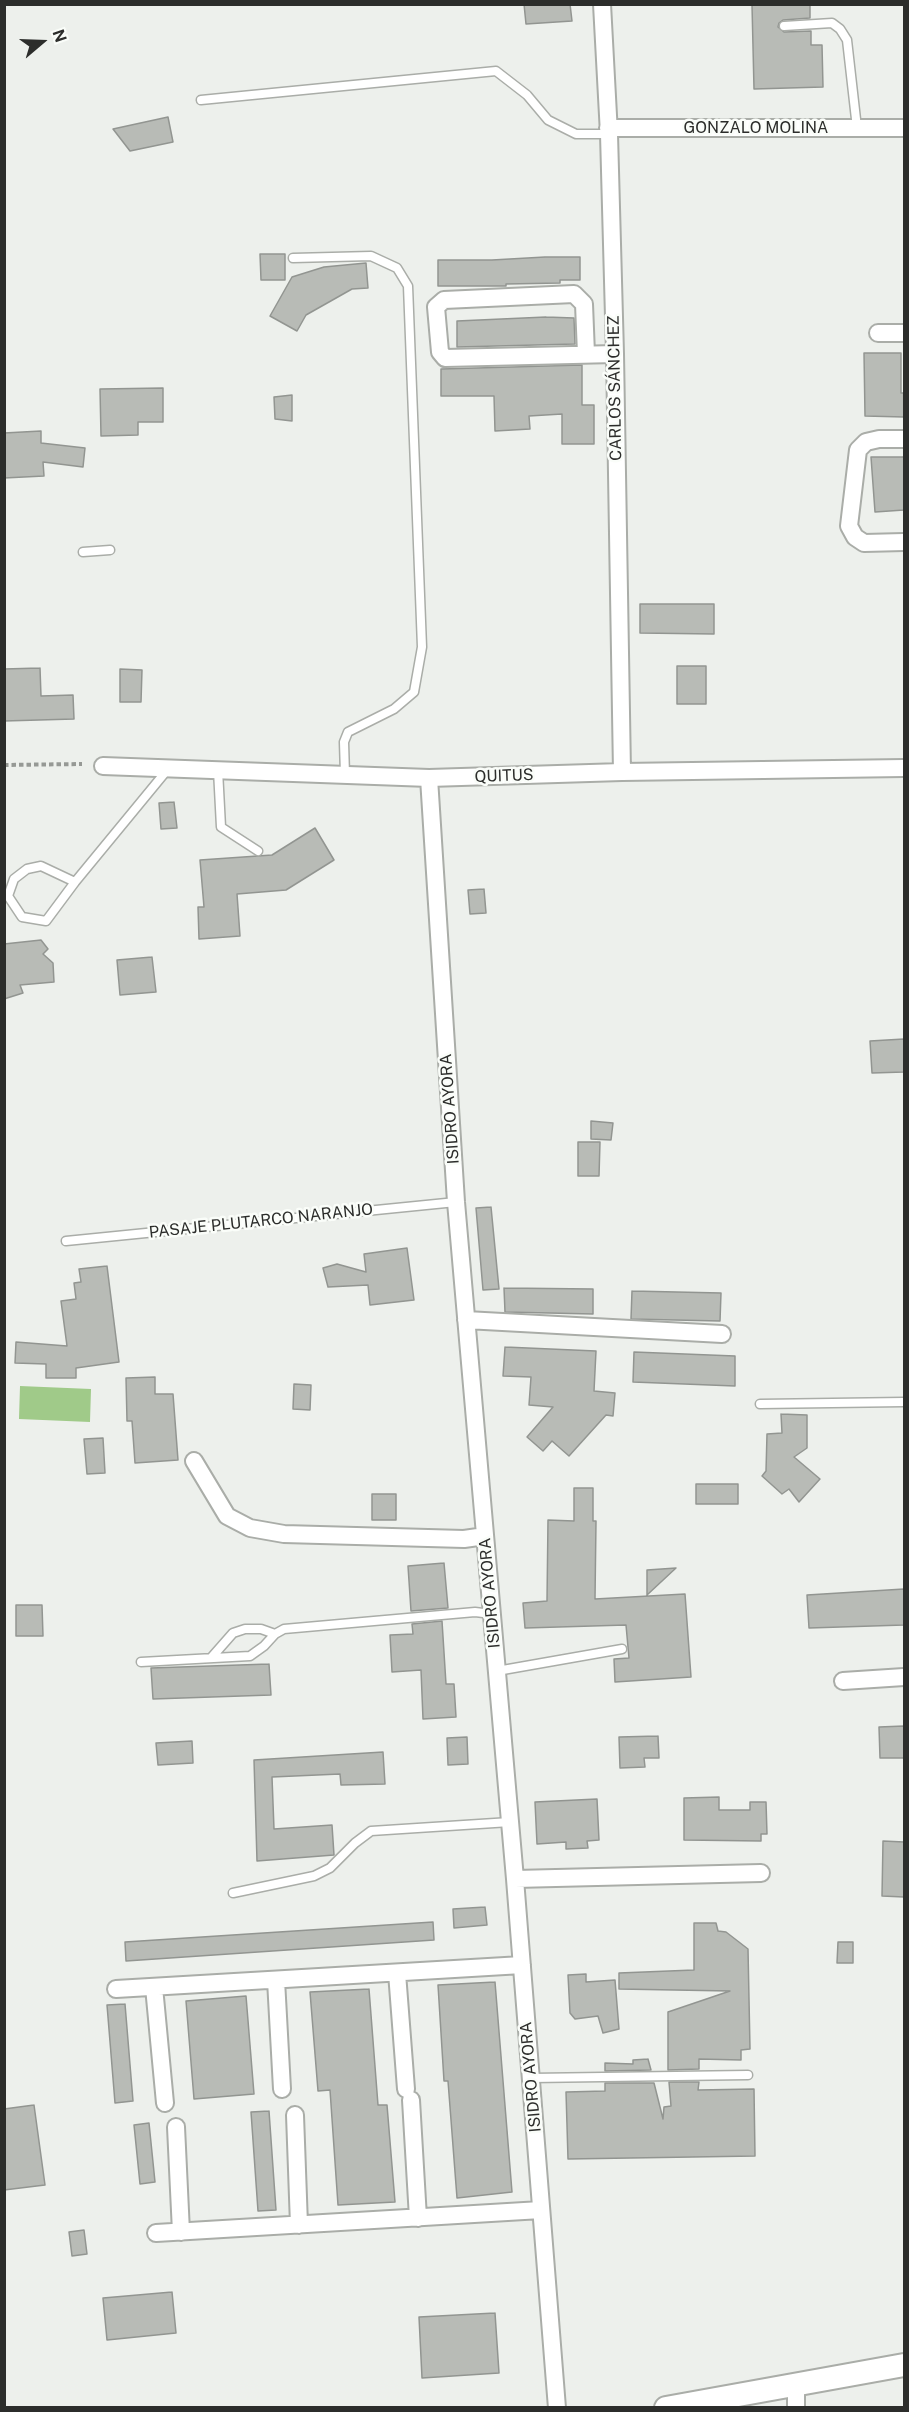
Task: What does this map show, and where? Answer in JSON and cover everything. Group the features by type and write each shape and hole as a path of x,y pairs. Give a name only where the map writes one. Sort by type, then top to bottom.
{"street":[{"name":"CARLOS SÁNCHEZ","path":"602,4 615,354 622,772"},
{"name":"GONZALO MOLINA","path":"608,131 904,128"},
{"path":"586,354 584,304 574,294 444,300 436,307 440,352 446,358 615,354"},
{"path":"878,333 904,333"},
{"path":"904,439 879,439 866,442 858,450 849,526 855,537 864,543 904,542"},
{"name":"QUITUS","path":"103,766 429,778 622,772 904,768"},
{"name":"ISIDRO AYORA","path":"429,778 456,1202 515,1879 557,2408"},
{"path":"466,1320 722,1334"},
{"path":"194,1461 227,1516 250,1528 284,1534 464,1539 485,1536"},
{"path":"843,1681 904,1677"},
{"path":"515,1879 761,1873"},
{"path":"116,1989 522,1965"},
{"path":"398,1973 418,2218"},
{"path":"276,1980 282,2089"},
{"path":"154,1988 165,2103"},
{"path":"295,2115 299,2225"},
{"path":"176,2127 181,2232"},
{"path":"156,2234 541,2210"},
{"path":"666,2408 709,2403 796,2383 904,2365"},
{"path":"796,2383 796,2408"}],"lane":[{"path":"784,26 832,23 840,29 847,40 857,128"},
{"path":"201,100 496,71 527,95 548,120 576,134 608,131"},
{"path":"292,258 370,256 397,268 408,286 422,647 414,692 394,709 348,732 344,742 345,775"},
{"path":"83,552 110,550"},
{"path":"75,882 42,866 27,869 14,879 8,896 22,917 46,921 75,882 169,768"},
{"path":"218,770 221,827 258,851"},
{"name":"PASAJE PLUTARCO NARANJO","path":"66,1241 456,1202"},
{"path":"760,1404 904,1402"},
{"path":"141,1662 250,1656 284,1629 475,1612 492,1614"},
{"path":"211,1658 233,1633 245,1629 261,1629 275,1634"},
{"path":"497,1671 622,1649"},
{"path":"233,1893 314,1876 330,1868 355,1843 371,1831 510,1822"},
{"path":"531,2078 748,2075"}],"path":[{"path":"4,765 82,764"}],"green space":[{"path":"20,1386 91,1389 90,1422 19,1419"}],"building":[{"path":"524,4 570,4 572,21 526,24"},
{"path":"810,4 810,18 783,20 778,27 784,32 811,31 811,45 822,45 823,87 754,89 752,5"},
{"path":"168,117 173,142 130,151 113,129"},
{"path":"260,254 285,254 285,280 261,280"},
{"path":"580,257 580,280 560,280 560,283 506,284 506,286 438,286 438,260"},
{"path":"366,263 368,288 352,289 306,315 297,331 270,316 292,277 324,267"},
{"path":"574,318 575,344 457,347 457,321"},
{"path":"864,353 901,353 901,393 904,393 904,417 865,416"},
{"path":"582,365 582,405 594,405 594,444 562,444 562,414 529,416 530,429 495,431 494,396 441,396 441,369"},
{"path":"163,388 163,422 138,422 138,435 101,436 100,389"},
{"path":"292,395 292,421 275,419 274,397"},
{"path":"41,431 41,443 85,448 83,467 43,462 44,476 4,478 4,433"},
{"path":"871,457 904,457 904,510 875,512"},
{"path":"640,604 714,604 714,634 640,633"},
{"path":"677,666 706,666 706,704 677,704"},
{"path":"40,668 41,696 73,695 74,719 4,721 4,669"},
{"path":"120,669 142,670 141,702 120,702"},
{"path":"174,802 177,828 161,829 159,803"},
{"path":"315,828 334,860 286,890 237,894 240,936 199,939 198,907 204,907 200,860 272,855"},
{"path":"484,889 486,913 470,914 468,890"},
{"path":"41,940 48,949 43,954 53,963 54,982 20,985 23,993 4,999 4,944"},
{"path":"152,957 156,992 120,995 117,960"},
{"path":"904,1039 904,1072 872,1073 870,1041"},
{"path":"591,1121 613,1123 611,1140 591,1139"},
{"path":"578,1142 600,1142 599,1176 578,1176"},
{"path":"491,1207 499,1289 483,1290 476,1208"},
{"path":"407,1248 414,1300 370,1305 368,1285 328,1287 323,1268 337,1264 366,1272 364,1254"},
{"path":"107,1266 119,1362 76,1368 76,1378 46,1378 46,1364 15,1363 16,1342 67,1346 61,1301 76,1299 74,1283 81,1282 79,1269"},
{"path":"504,1288 593,1289 593,1314 505,1312"},
{"path":"632,1291 721,1293 720,1321 631,1319"},
{"path":"505,1347 596,1351 594,1391 615,1393 613,1416 606,1415 569,1456 552,1441 543,1451 527,1437 553,1407 529,1405 531,1377 503,1376"},
{"path":"634,1352 735,1356 735,1386 633,1382"},
{"path":"155,1377 155,1394 173,1394 178,1460 135,1463 132,1421 127,1421 126,1378"},
{"path":"294,1384 311,1385 310,1410 293,1409"},
{"path":"781,1414 807,1415 807,1448 794,1457 820,1479 799,1502 789,1489 782,1494 762,1476 766,1471 767,1434 782,1433"},
{"path":"103,1438 105,1473 87,1474 84,1439"},
{"path":"696,1484 738,1484 738,1504 696,1504"},
{"path":"574,1488 593,1488 593,1521 596,1521 595,1599 685,1594 691,1677 615,1682 614,1659 629,1658 626,1625 525,1628 523,1603 547,1601 548,1520 574,1521"},
{"path":"372,1494 396,1494 396,1520 372,1520"},
{"path":"444,1563 448,1608 411,1611 408,1566"},
{"path":"676,1568 647,1595 647,1570"},
{"path":"904,1589 904,1625 809,1628 807,1595"},
{"path":"16,1605 42,1605 43,1636 16,1636"},
{"path":"442,1621 446,1684 454,1684 456,1717 423,1719 421,1670 392,1672 390,1635 413,1634 412,1624"},
{"path":"269,1664 271,1695 153,1699 151,1668"},
{"path":"904,1726 904,1758 880,1758 879,1727"},
{"path":"658,1736 659,1758 644,1758 645,1767 620,1768 619,1737"},
{"path":"467,1737 468,1764 448,1765 447,1738"},
{"path":"192,1741 193,1763 158,1765 156,1743"},
{"path":"383,1752 385,1784 341,1785 340,1774 272,1777 274,1829 332,1825 334,1855 257,1861 254,1760"},
{"path":"719,1797 719,1810 750,1810 750,1802 766,1802 767,1834 761,1834 761,1841 684,1840 684,1798"},
{"path":"597,1799 599,1840 587,1841 588,1848 566,1849 566,1842 537,1844 535,1802"},
{"path":"883,1841 904,1842 904,1897 882,1896"},
{"path":"485,1907 487,1925 454,1928 453,1909"},
{"path":"433,1922 434,1940 126,1961 125,1942"},
{"path":"694,1923 716,1923 718,1931 726,1932 748,1949 750,2049 741,2050 741,2060 699,2059 699,2069 668,2070 668,2012 730,1991 619,1989 619,1973 694,1970"},
{"path":"838,1942 853,1942 853,1963 837,1963"},
{"path":"586,1974 586,1982 615,1980 619,2029 603,2033 598,2016 575,2019 570,2013 568,1975"},
{"path":"495,1982 512,2192 457,2198 448,2081 444,2081 438,1985"},
{"path":"369,1989 378,2105 387,2105 395,2202 338,2205 330,2090 318,2091 310,1992"},
{"path":"246,1996 254,2094 194,2099 186,2001"},
{"path":"125,2004 133,2101 115,2103 107,2005"},
{"path":"648,2059 651,2070 605,2071 605,2063 633,2064 633,2060"},
{"path":"669,2082 699,2082 698,2090 754,2089 755,2156 568,2159 566,2092 605,2091 605,2083 654,2083 663,2119 664,2107 671,2106"},
{"path":"34,2105 45,2185 4,2190 4,2109"},
{"path":"269,2111 276,2210 258,2211 251,2112"},
{"path":"149,2123 155,2182 140,2184 134,2125"},
{"path":"84,2230 87,2254 72,2256 69,2232"},
{"path":"172,2292 176,2333 107,2340 103,2298"},
{"path":"495,2313 499,2373 422,2378 419,2317"}]}
